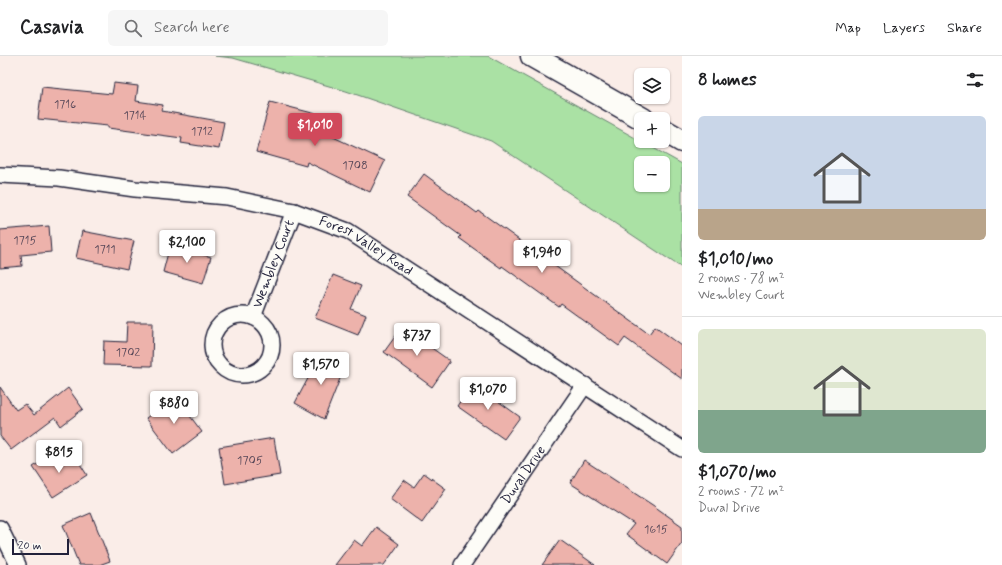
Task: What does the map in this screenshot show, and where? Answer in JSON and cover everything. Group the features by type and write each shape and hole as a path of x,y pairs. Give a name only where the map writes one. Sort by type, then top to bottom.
{"highway":[{"path":"532,56 634,114"},
{"path":"670,134 682,141"}],"street":[{"name":"Forest Valley Road","path":"0,175 59,178 135,189 227,197 294,211 348,231 682,449"},
{"name":"Wembley Court","path":"253,317 294,211"},
{"name":"Wembley Court","path":"242,315 253,317 262,322 269,331 272,342 272,353 267,363 260,371 249,375 238,376 227,372 219,365 213,355 212,344 214,333 221,324 230,317 242,315"},
{"name":"Duval Drive","path":"462,565 586,385"},
{"path":"0,528 18,565"}],"green space":[{"path":"215,56 488,56 634,137 634,148 653,148 668,156 634,156 634,192 670,192 670,157 682,164 682,268 491,141 346,91 233,58"}],"building":[{"path":"114,83 138,86 136,101 163,105 162,111 224,122 219,149 181,143 182,138 108,128 108,126 38,119 42,87 112,94"},
{"path":"270,102 320,115 316,129 385,161 370,192 307,162 306,166 256,152"},
{"path":"424,174 477,213 479,211 649,334 655,326 682,346 682,379 625,338 619,346 561,304 559,307 502,266 501,268 459,238 461,236 407,197"},
{"path":"49,226 51,252 21,255 22,266 0,268 0,230"},
{"path":"82,231 134,241 127,269 76,258"},
{"path":"170,245 211,257 203,283 163,272"},
{"path":"333,275 361,286 351,309 366,315 358,335 315,318"},
{"path":"127,322 153,322 152,366 103,365 104,341 126,342"},
{"path":"402,327 450,361 432,387 384,352"},
{"path":"321,354 345,366 324,419 295,403"},
{"path":"473,383 520,417 504,439 457,406"},
{"path":"0,387 16,410 25,404 34,415 68,388 83,409 61,426 55,417 11,450 0,436"},
{"path":"175,396 202,432 173,454 146,418"},
{"path":"274,438 280,475 225,484 219,447"},
{"path":"55,453 62,464 75,456 87,475 53,497 33,467"},
{"path":"584,460 682,526 682,543 667,564 626,534 634,524 570,483"},
{"path":"424,473 446,489 422,523 390,499 404,480 414,487"},
{"path":"91,513 110,561 99,565 79,565 63,525"},
{"path":"376,527 399,544 384,565 335,565 354,540 362,546"},
{"path":"560,540 595,565 542,565"}]}
